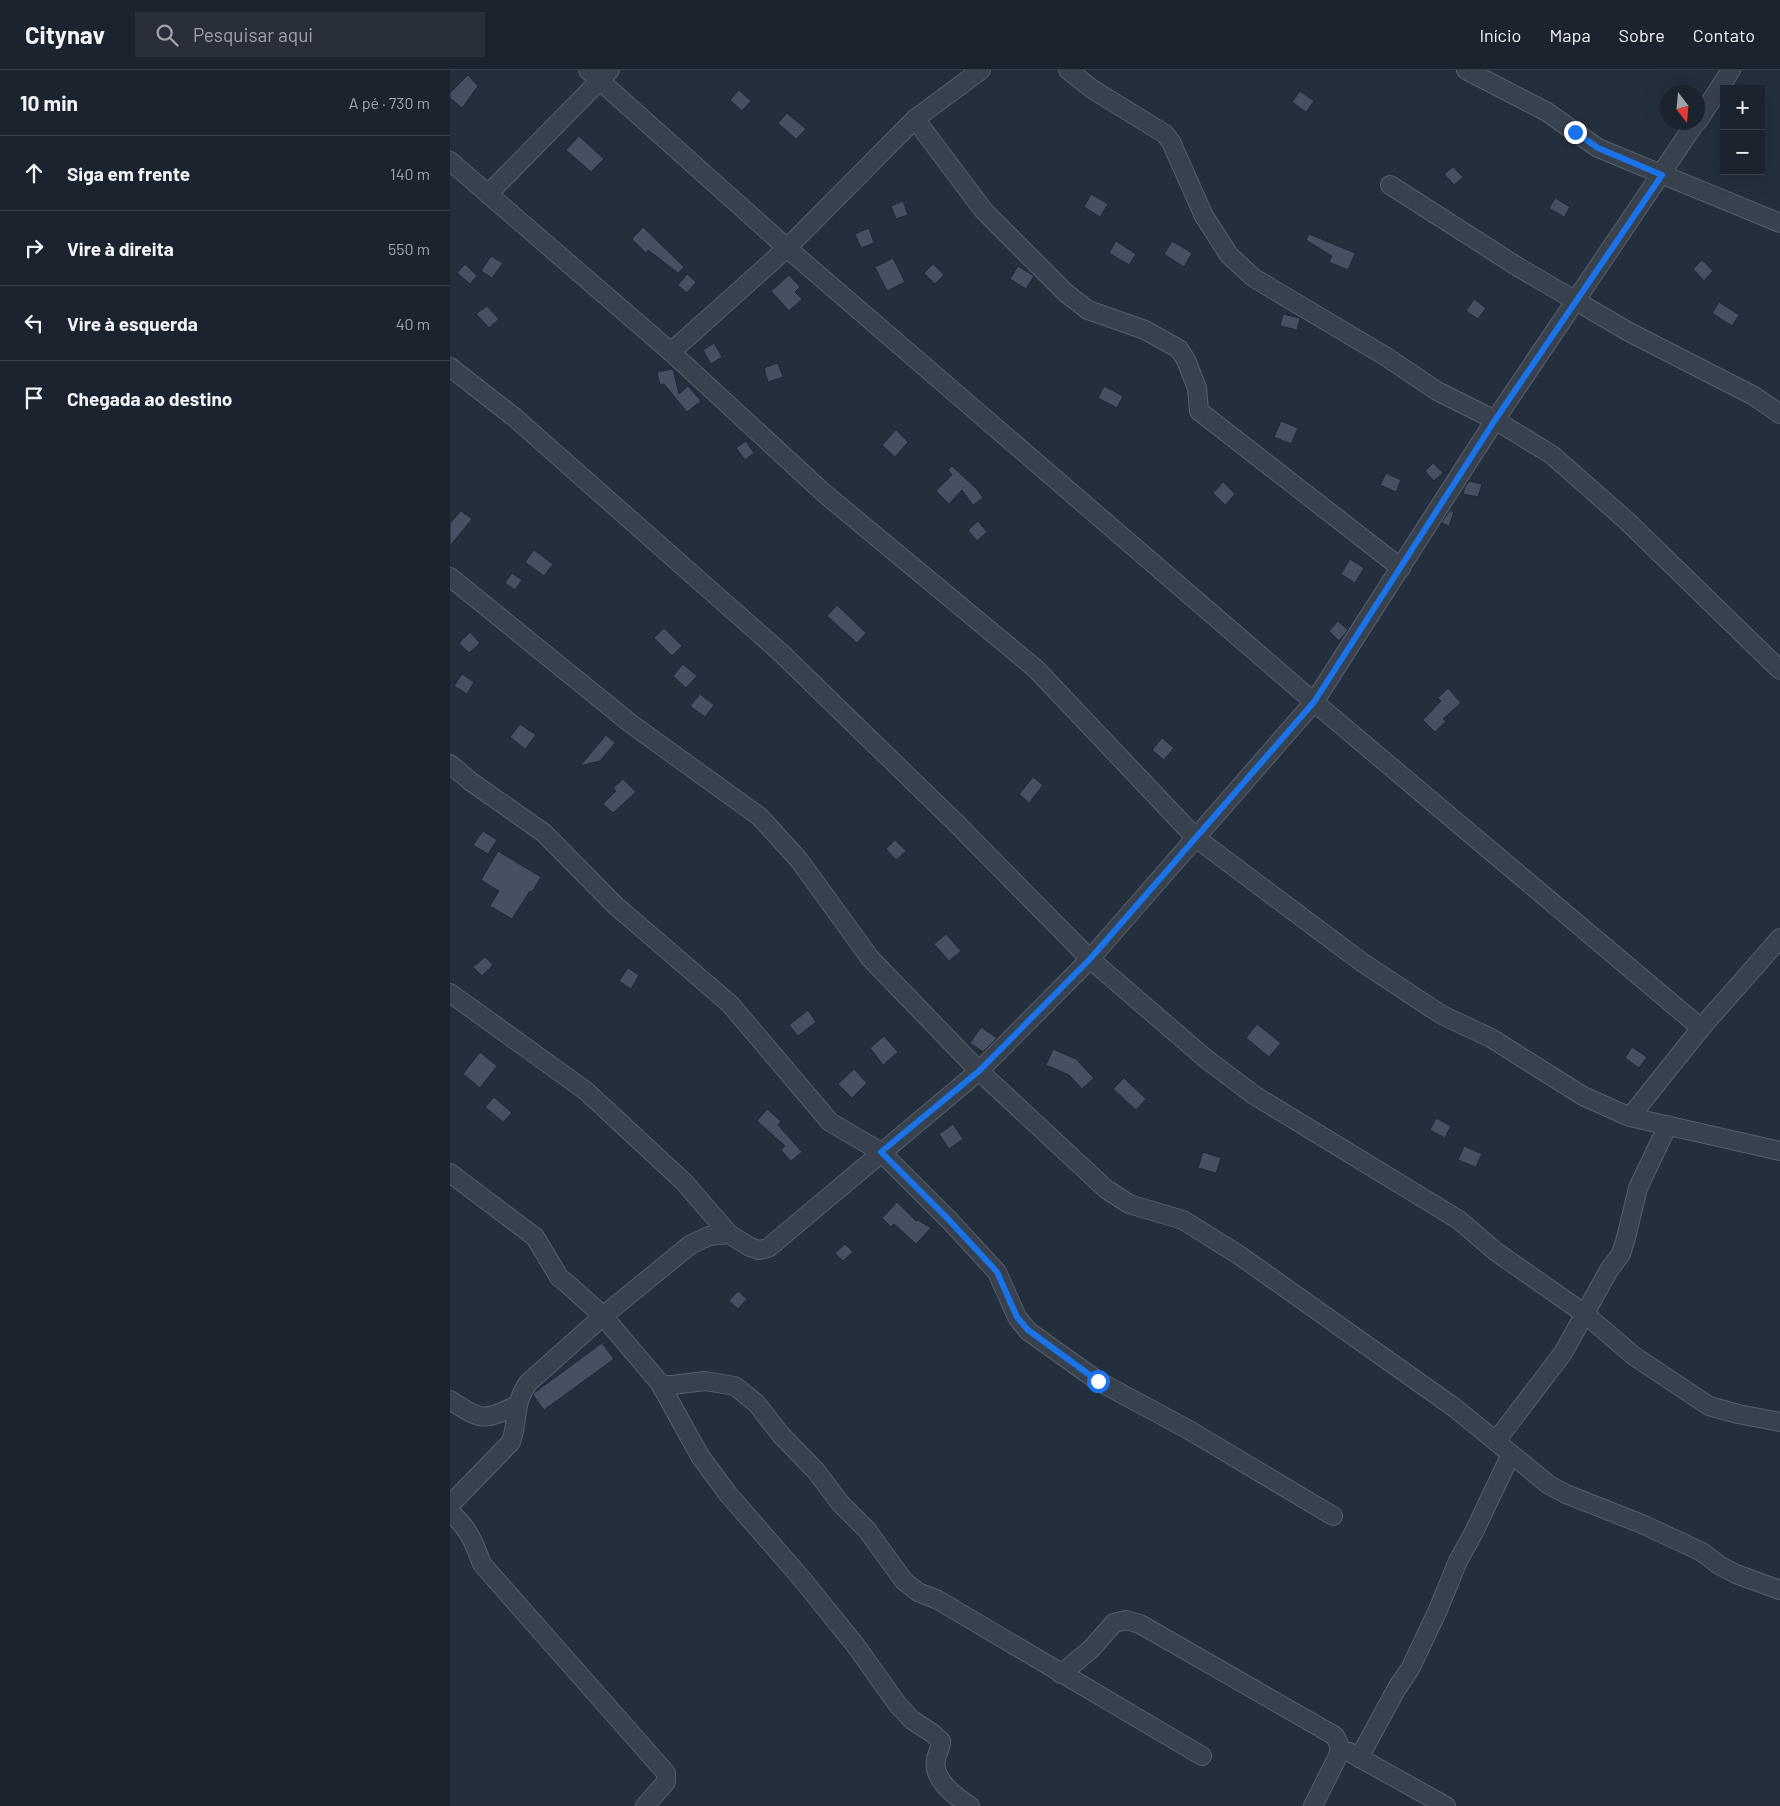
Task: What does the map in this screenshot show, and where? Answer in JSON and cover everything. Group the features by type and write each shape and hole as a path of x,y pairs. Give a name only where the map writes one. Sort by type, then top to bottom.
{"street":[{"path":"671,352 787,248 915,118 981,70"},
{"path":"1068,70 1092,89 1165,134 1171,142 1204,216 1229,256 1254,278 1385,356 1436,391 1495,420 1552,455 1627,521 1780,670"},
{"path":"1466,70 1547,112 1598,148 1780,223"},
{"path":"1705,110 1731,70"},
{"path":"488,194 600,73 787,248 1314,702 1701,1028"},
{"path":"915,118 984,211 1066,294 1088,310 1145,330 1179,349 1186,360 1197,388 1199,411 1401,568"},
{"path":"450,993 586,1091 684,1182 729,1234 750,1247 759,1250 768,1248 979,1071 1090,959 1314,702 1495,420 1692,130"},
{"path":"450,161 671,352 825,494 1036,669 1196,838 1363,963 1442,1015 1491,1038 1583,1096 1630,1117 1780,1151"},
{"path":"1390,185 1518,267 1629,332 1754,396 1780,414"},
{"path":"450,367 514,417 779,651 955,822 1090,959 1205,1058 1254,1095 1458,1220 1496,1251 1585,1314 1634,1356 1709,1406 1780,1422"},
{"path":"450,576 630,723 760,817 799,860 870,958 979,1071 1106,1189 1129,1204 1183,1220 1239,1255 1454,1408 1549,1485 1566,1494 1642,1524 1702,1552 1719,1565 1736,1574 1780,1590"},
{"path":"450,764 470,781 544,833 615,905 730,1004 830,1122 881,1152 949,1220 997,1272 1017,1317 1028,1330 1098,1381 1190,1430 1333,1516"},
{"path":"1630,1117 1701,1028 1780,938"},
{"path":"1496,1441 1563,1354 1609,1270 1620,1254 1626,1238 1638,1188 1668,1125"},
{"path":"450,1173 535,1237 559,1277 602,1316 659,1382 700,1456 728,1494 802,1579 856,1646 898,1705 912,1720 941,1741 935,1762 939,1777 953,1794 970,1806"},
{"path":"450,1505 511,1442 517,1405 520,1395 528,1382 602,1316 690,1245 709,1236 729,1234"},
{"path":"659,1382 664,1385 672,1385 705,1381 735,1386 757,1404 781,1435 816,1471 840,1503 867,1530 904,1581 918,1592 938,1600 1202,1756"},
{"path":"450,1400 471,1413 484,1417 494,1416 517,1405"},
{"path":"1359,1758 1397,1688 1410,1669 1438,1610 1458,1561 1511,1454"},
{"path":"450,1512 464,1525 471,1535 482,1564 666,1772 666,1782 645,1806"},
{"path":"1061,1674 1091,1649 1114,1623 1126,1620 1140,1624 1335,1736 1340,1747 1446,1806"},
{"path":"1313,1806 1338,1756 1340,1747"}],"building":[{"path":"468,75 478,86 462,108 450,98 450,93"},
{"path":"739,90 751,101 742,111 730,100"},
{"path":"1300,91 1314,101 1306,112 1292,102"},
{"path":"787,113 806,129 796,139 778,123"},
{"path":"579,136 604,159 591,172 566,150"},
{"path":"1453,167 1463,177 1454,185 1444,174"},
{"path":"1091,194 1108,204 1100,217 1084,207"},
{"path":"1555,198 1570,207 1564,217 1549,208"},
{"path":"903,201 908,215 896,219 891,206"},
{"path":"643,227 684,267 678,273 648,250 646,253 632,239"},
{"path":"869,228 874,243 861,248 855,234"},
{"path":"1309,234 1355,253 1348,270 1329,262 1332,256 1306,240"},
{"path":"1116,241 1136,254 1129,265 1109,253"},
{"path":"1172,241 1192,253 1184,267 1164,254"},
{"path":"491,256 503,263 492,278 481,271"},
{"path":"893,258 905,282 887,291 875,267"},
{"path":"1702,260 1713,271 1704,281 1693,269"},
{"path":"465,264 477,276 470,284 457,273"},
{"path":"933,264 944,275 935,284 924,273"},
{"path":"1018,266 1034,276 1026,289 1010,279"},
{"path":"687,274 696,282 687,293 678,285"},
{"path":"789,275 800,287 795,292 802,299 789,311 771,291"},
{"path":"1474,299 1486,308 1478,319 1466,311"},
{"path":"1719,302 1739,315 1732,326 1712,313"},
{"path":"487,306 499,319 489,328 476,314"},
{"path":"1283,314 1300,318 1297,330 1280,326"},
{"path":"714,343 722,357 711,364 703,350"},
{"path":"778,363 783,377 768,382 764,368"},
{"path":"673,369 679,394 688,386 701,401 687,412 664,384 660,385 657,372"},
{"path":"1104,386 1123,396 1117,408 1098,398"},
{"path":"1281,421 1298,428 1291,444 1274,437"},
{"path":"896,430 908,442 895,457 882,445"},
{"path":"746,441 754,453 745,460 736,448"},
{"path":"1433,463 1443,473 1434,481 1425,471"},
{"path":"952,466 977,489 983,498 973,505 962,490 949,504 936,491 952,475 948,470"},
{"path":"1386,473 1401,480 1396,492 1380,485"},
{"path":"1469,481 1482,484 1478,497 1463,494"},
{"path":"1223,482 1235,494 1225,505 1213,493"},
{"path":"1450,510 1454,512 1449,526 1441,523"},
{"path":"461,511 472,519 450,546 450,523"},
{"path":"978,521 987,532 977,541 968,530"},
{"path":"534,550 553,564 544,576 525,562"},
{"path":"1350,559 1364,568 1355,583 1341,574"},
{"path":"512,573 522,580 515,590 505,583"},
{"path":"837,605 866,633 857,643 827,616"},
{"path":"1338,621 1348,630 1339,641 1329,631"},
{"path":"664,628 682,646 672,656 654,638"},
{"path":"470,632 480,643 469,653 459,643"},
{"path":"683,664 697,676 686,688 673,676"},
{"path":"462,674 474,682 467,694 454,686"},
{"path":"1448,688 1461,703 1443,719 1446,721 1435,732 1423,720 1441,701 1438,698"},
{"path":"700,694 714,705 705,717 690,706"},
{"path":"520,724 536,735 525,749 510,737"},
{"path":"606,735 615,743 600,761 580,766"},
{"path":"1162,738 1174,748 1164,760 1152,750"},
{"path":"1033,777 1043,785 1029,803 1019,794"},
{"path":"623,779 636,792 613,813 603,804 616,791 613,788"},
{"path":"483,831 497,840 488,854 473,845"},
{"path":"895,840 906,851 896,860 886,849"},
{"path":"498,851 541,877 512,919 490,906 499,891 481,880"},
{"path":"946,934 961,951 949,961 934,944"},
{"path":"485,957 493,965 482,976 473,967"},
{"path":"628,968 639,975 631,989 619,981"},
{"path":"808,1010 816,1022 798,1036 789,1025"},
{"path":"1257,1024 1281,1043 1269,1057 1246,1038"},
{"path":"981,1027 997,1038 983,1052 970,1043"},
{"path":"884,1036 898,1052 883,1065 870,1048"},
{"path":"1632,1047 1647,1057 1639,1068 1625,1058"},
{"path":"1053,1049 1076,1059 1094,1078 1082,1089 1069,1075 1046,1065"},
{"path":"480,1052 497,1066 480,1088 463,1074"},
{"path":"854,1069 867,1083 852,1098 838,1084"},
{"path":"1124,1078 1146,1099 1136,1110 1113,1089"},
{"path":"494,1097 512,1113 503,1122 485,1107"},
{"path":"767,1109 781,1121 778,1125 802,1152 791,1161 781,1150 785,1146 757,1121"},
{"path":"1436,1118 1451,1126 1445,1138 1430,1130"},
{"path":"953,1124 963,1139 949,1149 939,1134"},
{"path":"1464,1146 1482,1154 1476,1167 1458,1160"},
{"path":"1203,1152 1221,1158 1216,1173 1198,1168"},
{"path":"897,1202 916,1221 918,1220 931,1228 916,1244 894,1224 891,1227 882,1218"},
{"path":"845,1244 853,1252 843,1261 835,1253"},
{"path":"738,1291 747,1299 738,1309 729,1301"},
{"path":"602,1343 614,1359 544,1410 533,1395 534,1393"}],"route":[{"path":"1098,1381 1028,1330 1017,1317 997,1272 949,1220 881,1152 979,1071 1090,959 1314,702 1495,420 1662,175 1598,148 1575,132"}]}
